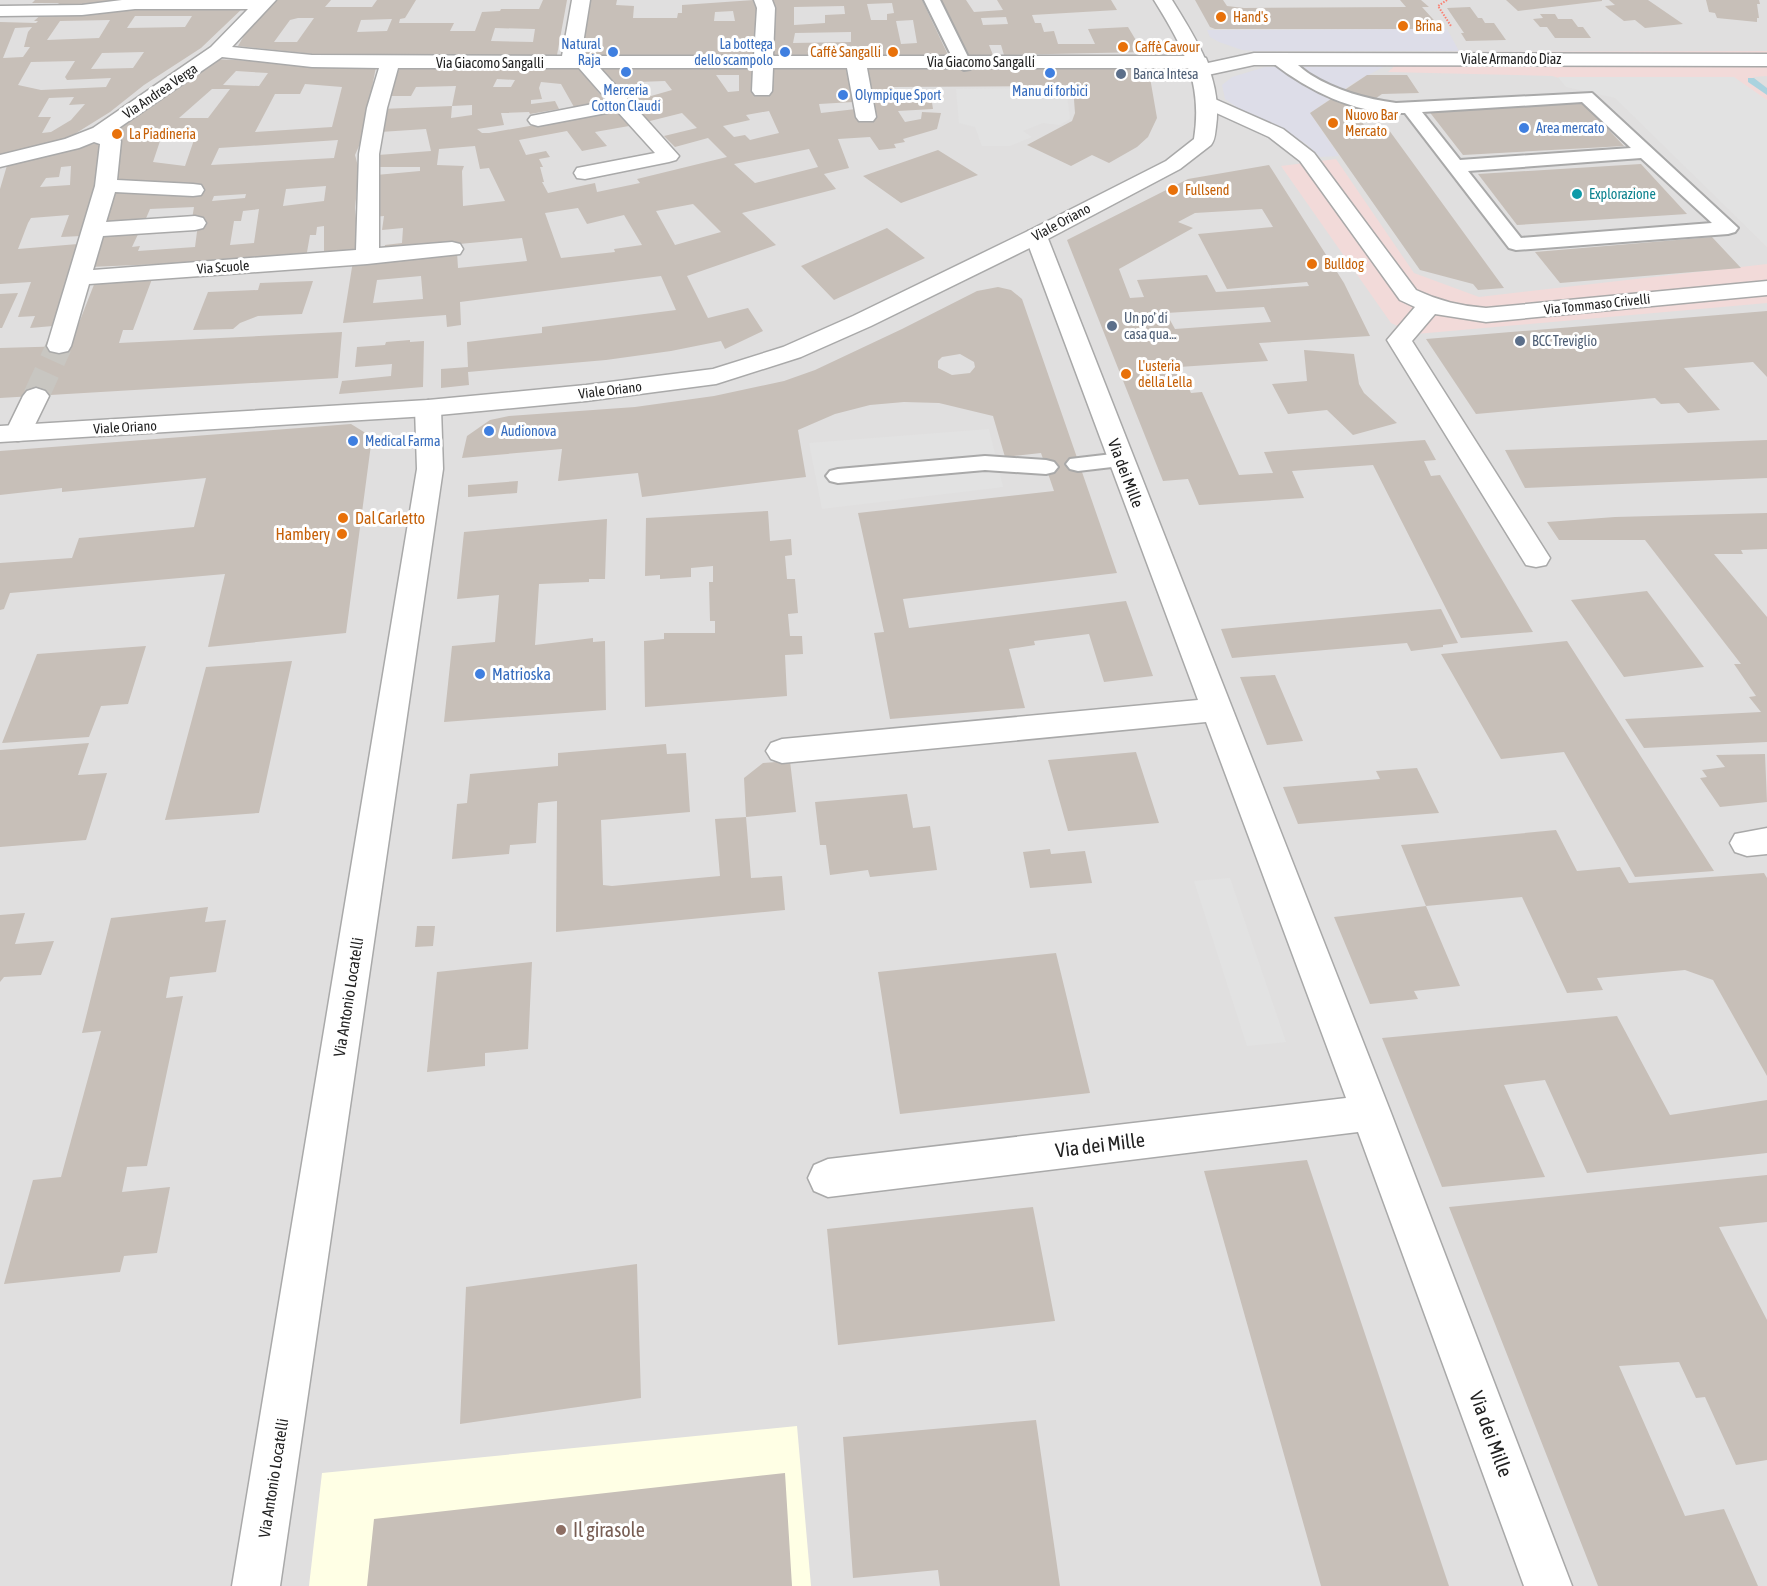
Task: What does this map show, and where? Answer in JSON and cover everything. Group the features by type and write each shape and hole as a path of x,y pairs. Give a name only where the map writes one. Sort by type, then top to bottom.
{"street":[{"path":"581,0 578,63 622,104 669,156 585,173"},
{"path":"762,91 766,8 763,0"},
{"path":"1163,0 1198,61"},
{"path":"0,11 82,10 135,4 266,2"},
{"name":"Via Andrea Verga","path":"0,161 72,144 92,135 218,51 266,2"},
{"name":"Via Giacomo Sangalli","path":"218,51 312,61 390,63 762,61 964,64 1198,61"},
{"name":"Viale Armando Diaz","path":"1198,61 1279,59 1767,60"},
{"name":"Viale Oriano","path":"9,434 428,408 586,393 716,376 792,352 862,321 1036,236 1173,165 1204,141 1208,102 1198,61"},
{"path":"856,62 866,117"},
{"path":"367,257 369,154 377,108 390,63"},
{"name":"Via Tommaso Crivelli","path":"1208,102 1231,110 1276,133 1307,157 1408,295 1429,306 1459,314 1486,315 1767,288"},
{"path":"538,120 622,104"},
{"path":"59,346 106,186 111,141 92,135"},
{"path":"106,186 193,190"},
{"path":"94,230 195,223"},
{"name":"Via dei Mille","path":"1036,236 1371,1113 1548,1586"},
{"name":"Via Scuole","path":"78,278 452,249"},
{"path":"1429,306 1399,340 1536,558"},
{"path":"9,434 36,396"},
{"name":"Via Antonio Locatelli","path":"256,1586 430,469 428,408"},
{"path":"782,751 1217,710"},
{"name":"Via dei Mille","path":"828,1178 1371,1113"}],"lane":[{"path":"932,0 964,64"},
{"path":"1279,59 1321,89 1375,106 1410,108 1586,97 1728,228 1516,244 1410,108"},
{"path":"1455,166 1646,153"},
{"path":"1078,464 1121,459"},
{"path":"838,476 985,463 1046,467"}],"path":[{"path":"1447,0 1438,6 1456,35"}],"shaded area":[{"path":"0,0 1767,0 1767,1586 0,1586"},
{"path":"1447,29 1459,51 1242,50 1210,37 1207,30"},
{"path":"1767,51 1767,76 1753,77 1767,88 1767,247 1621,96 1552,76 1388,72 1410,52"},
{"path":"1385,66 1352,84 1310,113 1339,156 1320,157 1306,144 1282,129 1238,108 1225,99 1222,85 1232,77 1265,67"},
{"path":"1558,77 1734,77 1767,100 1767,247 1615,98 1566,87"},
{"path":"1066,88 1070,119 1060,125 1043,123 1023,131 1032,137 1010,146 982,146 975,127 959,123 956,89"},
{"path":"1336,159 1414,273 1479,297 1767,264 1767,303 1416,334 1391,323 1281,166"},
{"path":"989,429 1003,487 822,509 809,443"},
{"path":"1230,878 1286,1042 1247,1046 1194,881"},
{"name":"Il girasole","path":"797,1426 811,1586 309,1586 322,1473"}],"building":[{"path":"35,0 253,0 55,7 59,3 32,3"},
{"path":"274,0 331,0 325,7 372,7 377,0 416,0 405,18 400,19 399,23 454,23 450,31 475,31 482,12 500,11 501,9 539,9 543,0 567,0 557,55 322,55 238,46 253,20","holes":["314,18 297,42 274,42 290,20","392,19 387,31 357,32 361,20","495,28 535,29 533,42 491,41"]},
{"path":"589,0 617,0 616,5 634,6 633,18 677,18 678,13 682,13 682,5 754,0 758,11 754,55 579,56","holes":["733,11 735,21 714,21 715,12"]},
{"path":"768,0 922,0 948,55 771,56","holes":["892,3 894,13 887,14 887,20 871,20 867,4","844,6 845,14 825,15 825,23 794,25 794,7","913,20 917,43 901,44 896,21","851,32 851,42 793,43 795,33"]},
{"path":"940,0 966,0 974,12 1003,10 997,0 1111,0 1117,10 1032,15 1035,23 1041,23 1044,32 1054,31 1058,44 1095,44 1088,29 1128,27 1143,52 1004,55 1001,45 989,45 993,55 967,55","holes":["1006,17 1008,24 983,25 981,18"]},
{"path":"1195,0 1223,0 1227,6 1244,8 1406,7 1400,0 1421,0 1429,7 1422,7 1442,29 1215,29 1210,27"},
{"path":"1506,0 1602,0 1602,1 1518,11"},
{"path":"1609,0 1648,0 1683,24 1645,28 1635,20 1624,21 1607,8 1605,6 1615,5"},
{"path":"1706,0 1759,0 1760,4 1757,4 1759,18 1757,22 1717,18 1715,13 1709,12"},
{"path":"245,6 201,48 144,85 110,112 65,140 0,155 0,22 36,23 38,21 34,21 44,12 115,12 117,9","holes":["135,16 192,16 185,27 127,28","110,20 99,38 47,40 60,21","32,27 28,32 24,47 30,47 23,57 3,58 15,28","144,52 133,68 91,69 102,53","75,61 65,77 67,80 111,78 106,87 41,90 18,85 31,62","74,97 69,105 85,104 71,120 51,132 42,133 51,117 38,117 49,98"]},
{"path":"1470,7 1485,23 1494,23 1506,40 1466,41 1461,33 1464,33 1447,8"},
{"path":"1540,14 1555,14 1558,19 1572,19 1578,27 1583,27 1591,38 1555,38 1547,27 1540,27 1533,19 1543,18"},
{"path":"213,59 376,67 362,139 355,155 359,170 355,208 359,252 324,257 324,226 317,227 316,235 310,235 306,258 89,267 102,237 113,236 115,231 140,230 132,247 140,246 138,251 195,247 198,224 192,219 194,207 150,209 144,223 108,223 103,220 112,190 138,189 137,194 197,193 200,187 116,180 119,152 115,126","holes":["236,71 268,73 259,86 223,85","305,84 342,87 332,127 255,132 275,94 300,94","212,89 230,89 208,118 179,118","195,137 185,166 153,162 161,138","338,140 334,158 211,165 219,148","326,186 324,201 283,206 286,189","246,194 245,198 212,201 214,196","259,209 254,243 230,245 234,221 241,221 243,211"]},
{"path":"768,63 845,65 853,102 819,104 821,113 856,109 859,121 873,119 859,65 1148,66 1157,118 1148,137 1137,147 1109,163 1092,155 1071,166 1027,145 1072,121 1075,113 1073,86 892,87 894,98 931,96 933,109 898,111 905,122 921,119 922,112 941,113 937,129 903,139 905,142 894,144 896,148 879,150 870,137 838,139 849,168 824,174 836,189 742,213 776,245 687,276 708,318 748,308 763,331 725,349 721,341 606,360 468,372 469,385 441,388 441,369 468,367 467,342 542,333 542,327 676,310 661,276 460,302 461,325 447,327 446,315 343,323 353,261 457,252 458,268 527,261 522,238 384,251 385,245 402,243 403,228 382,230 384,216 373,217 376,175 420,171 420,167 377,167 378,155 431,151 426,129 380,132 382,109 452,106 456,86 416,87 411,96 389,96 400,67 578,66 606,102 574,107 561,84 541,82 539,88 542,99 531,100 531,104 555,101 559,109 530,114 529,112 501,113 504,125 477,129 482,133 489,133 616,111 629,126 595,132 607,146 582,151 567,131 519,140 526,155 546,151 550,157 539,159 543,167 540,167 544,182 542,182 548,193 595,183 597,192 640,183 637,179 727,157 708,138 675,147 664,136 697,128 682,113 646,122 600,67 752,64 753,92 771,92","holes":["716,75 739,75 739,91 728,92","497,79 515,80 511,87 493,87","665,81 672,90 651,96 637,82","472,105 472,115 451,118 452,106","769,111 779,133 750,140 745,135 734,137 723,126 750,120 746,115","475,146 480,169 489,168 505,201 463,206 462,171 464,166 437,165 439,149","809,149 818,167 755,183 734,164","693,204 721,232 675,245 656,211","578,208 587,224 624,215 642,245 614,249 615,252 561,258 545,213","421,276 423,299 373,303 377,280"]},
{"path":"1367,75 1407,75 1419,93 1382,94 1356,112 1365,127 1386,126 1504,288 1478,290 1473,284 1420,270 1310,113"},
{"name":"Area mercato","path":"1582,102 1624,146 1463,155 1428,110"},
{"path":"103,142 102,172 81,236 61,237 69,215 31,218 18,249 78,244 53,326 30,328 35,316 18,317 31,282 0,284 0,189 8,162","holes":["71,166 70,185 40,187 46,178 59,177 61,167"]},
{"path":"938,150 978,175 901,203 863,176"},
{"path":"1641,164 1687,214 1517,225 1478,174"},
{"path":"1269,165 1344,283 1370,336 1259,343 1268,361 1179,367 1191,393 1202,392 1239,475 1273,473 1264,452 1425,440 1436,460 1424,461 1431,476 1440,475 1533,632 1461,638 1373,465 1292,471 1304,498 1199,505 1188,479 1163,481 1067,240 1188,179","holes":["1262,209 1273,227 1198,234 1227,289 1307,282 1309,286 1216,292 1207,275 1137,280 1144,297 1130,298 1119,269 1193,228 1178,222 1195,213","1264,307 1271,322 1175,329 1166,313"]},
{"path":"887,228 925,258 834,300 801,266"},
{"path":"1712,237 1741,268 1560,283 1535,252"},
{"path":"152,279 133,330 123,330 119,343 342,332 338,378 0,398 0,348 70,346 95,282"},
{"path":"313,281 302,314 258,316 240,323 233,329 193,330 208,292 258,290 260,283"},
{"path":"998,287 1011,290 1022,299 1117,573 903,599 909,628 1126,601 1153,676 1104,682 1089,634 1034,641 1035,645 1009,649 1025,708 890,719 874,633 884,632 858,513 1054,491 1041,453 1005,457 993,416 939,403 904,402 870,405 835,414 798,430 806,477 642,497 638,473 558,481 562,449 462,458 467,436 490,420 509,416 635,407 714,396 784,381 815,370 977,291","holes":["960,354 974,362 975,367 970,373 952,375 938,368 938,361 942,357"]},
{"path":"18,293 2,328 0,328 0,294"},
{"path":"1767,311 1767,377 1753,362 1684,368 1720,410 1688,413 1679,403 1661,404 1655,398 1476,414 1426,339"},
{"path":"410,340 410,342 424,341 423,387 339,394 342,381 391,376 392,364 355,367 357,347"},
{"path":"1304,350 1354,354 1359,384 1364,393 1397,423 1353,435 1327,410 1288,414 1272,384 1307,381"},
{"path":"351,424 372,437 346,633 208,647 225,574 10,593 4,609 0,610 0,563 72,558 79,538 194,527 206,478 62,492 62,488 0,495 0,451"},
{"path":"1767,440 1767,478 1525,488 1505,450"},
{"path":"518,481 517,493 468,497 468,485"},
{"path":"768,511 770,541 791,539 792,555 785,556 787,579 795,579 798,613 788,614 790,636 802,636 803,654 785,655 787,696 645,707 644,641 664,639 664,633 715,633 715,621 710,621 709,582 713,582 713,566 691,568 691,577 660,579 660,575 645,576 646,518"},
{"path":"1767,513 1767,549 1741,550 1743,554 1714,554 1767,617 1767,742 1644,748 1625,719 1761,712 1749,697 1756,696 1734,664 1741,664 1645,540 1559,540 1547,522 1615,517"},
{"path":"607,519 605,579 539,584 535,645 593,638 593,642 605,641 606,710 444,722 452,646 495,642 499,595 457,599 464,532"},
{"path":"1647,591 1704,667 1624,677 1571,600"},
{"path":"1441,609 1458,643 1411,651 1407,643 1232,658 1221,629"},
{"path":"1567,641 1714,871 1635,877 1564,752 1501,759 1441,654"},
{"path":"146,646 128,704 101,706 89,737 2,743 37,654"},
{"path":"292,661 259,813 165,820 206,667"},
{"path":"1275,675 1303,741 1267,745 1240,677"},
{"path":"89,743 78,775 107,773 86,840 0,847 0,750"},
{"path":"666,744 667,754 686,753 690,812 601,820 603,885 720,876 715,819 746,817 751,878 782,876 785,910 556,932 557,801 538,803 536,843 510,845 509,854 452,859 457,804 467,803 470,774 558,766 558,753"},
{"path":"1136,752 1159,823 1068,831 1048,760"},
{"path":"1765,754 1767,802 1720,807 1700,778 1707,777 1702,770 1725,767 1716,755"},
{"path":"790,761 796,812 746,817 744,778 763,763"},
{"path":"1417,768 1439,813 1298,824 1283,787 1380,779 1376,771"},
{"path":"907,794 913,828 930,826 937,870 870,877 868,870 830,875 826,845 820,845 815,802"},
{"path":"1556,830 1577,871 1620,867 1629,883 1764,873 1767,878 1767,1076 1713,980 1685,970 1597,978 1603,990 1567,993 1522,897 1426,906 1401,845"},
{"path":"1050,849 1051,854 1085,851 1092,883 1030,888 1023,852"},
{"path":"1426,906 1460,986 1414,991 1418,999 1370,1004 1334,917"},
{"path":"208,907 205,922 226,920 216,972 170,977 166,998 183,996 147,1166 127,1167 122,1192 170,1187 157,1253 124,1256 120,1272 4,1284 33,1180 61,1177 101,1031 82,1033 111,918"},
{"path":"25,913 15,944 54,941 41,975 4,977 0,982 0,915"},
{"path":"417,926 435,926 433,946 415,947"},
{"path":"1056,953 1090,1093 900,1114 878,972"},
{"path":"532,962 528,1049 485,1053 485,1066 427,1072 437,972"},
{"path":"1617,1016 1670,1115 1767,1100 1767,1153 1587,1173 1545,1080 1504,1085 1545,1177 1442,1187 1382,1038"},
{"path":"1307,1160 1449,1586 1321,1586 1204,1171"},
{"path":"1767,1175 1767,1222 1719,1227 1767,1320 1767,1460 1736,1465 1705,1397 1696,1398 1679,1362 1619,1366 1685,1516 1724,1509 1758,1586 1598,1586 1449,1207"},
{"path":"1033,1207 1055,1321 838,1345 827,1229"},
{"path":"637,1264 641,1398 460,1424 466,1287"},
{"path":"1036,1420 1060,1586 940,1586 938,1570 853,1578 843,1437"},
{"path":"785,1473 792,1586 367,1586 374,1519"}],"waterway":[{"path":"1751,80 1767,92"}],"tunnel":[{"path":"36,396 59,346"}],"place":[{"name":"Hand's","path":"1221,17"},
{"name":"Brina","path":"1403,26"},
{"name":"Caffè Cavour","path":"1123,47"},
{"name":"Natural Raja","path":"613,52"},
{"name":"La bottega dello scampolo","path":"785,52"},
{"name":"Caffè Sangalli","path":"893,52"},
{"name":"Merceria Cotton Claudi","path":"626,72"},
{"name":"Manu di forbici","path":"1050,73"},
{"name":"Banca Intesa","path":"1121,74"},
{"name":"Olympique Sport","path":"843,95"},
{"name":"Nuovo Bar Mercato","path":"1333,123"},
{"name":"Area mercato","path":"1524,128"},
{"name":"La Piadineria","path":"117,134"},
{"name":"Fullsend","path":"1173,190"},
{"name":"Explorazione","path":"1577,194"},
{"name":"Bulldog","path":"1312,264"},
{"name":"Un po' di casa qua...","path":"1112,326"},
{"name":"BCC Treviglio","path":"1520,341"},
{"name":"L'usteria della Lella","path":"1126,374"},
{"name":"Audionova","path":"489,431"},
{"name":"Medical Farma","path":"353,441"},
{"name":"Dal Carletto","path":"343,518"},
{"name":"Hambery","path":"342,534"},
{"name":"Matrioska","path":"480,674"},
{"name":"Il girasole","path":"561,1530"}]}
